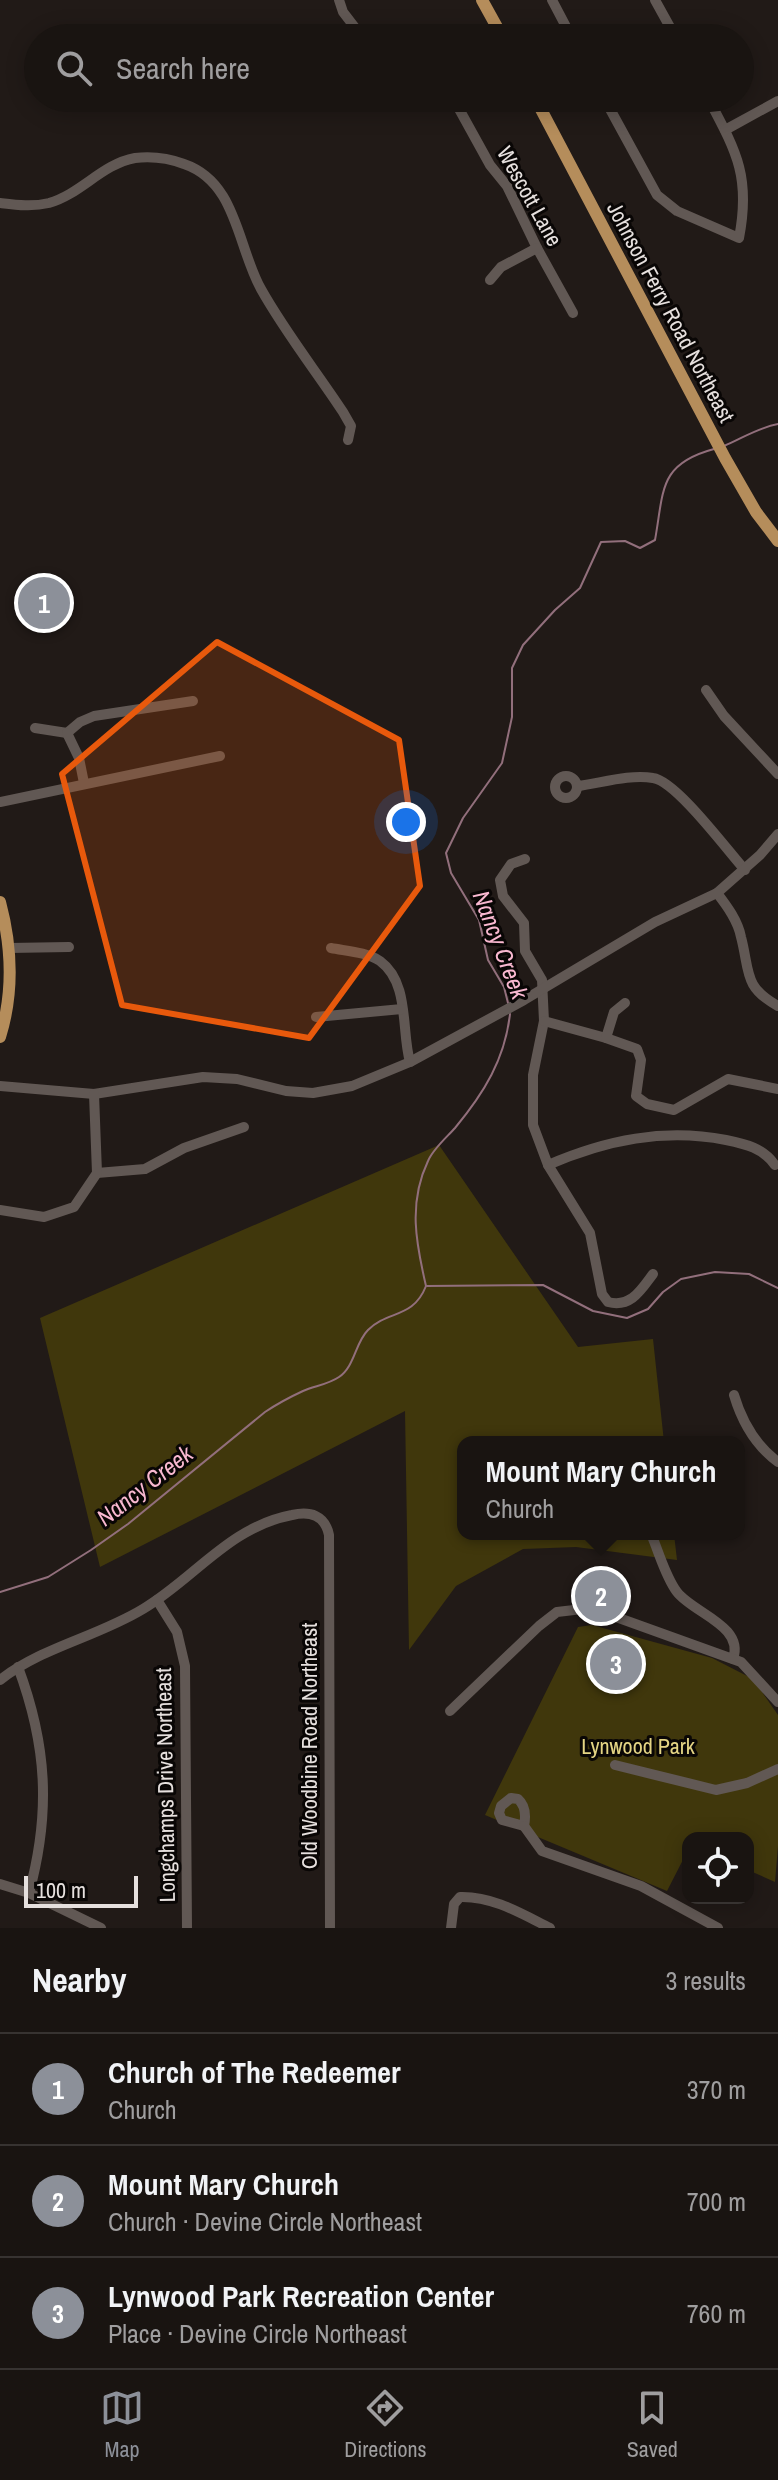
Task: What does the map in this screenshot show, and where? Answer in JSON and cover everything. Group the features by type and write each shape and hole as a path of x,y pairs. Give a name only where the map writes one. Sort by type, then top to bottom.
{"main road":[{"path":"482,0 495,24"},
{"name":"Johnson Ferry Road Northeast","path":"542,112 725,458 756,512 778,541"},
{"path":"0,902 9,948 5,971 9,999 0,1037"}],"street":[{"path":"339,0 352,24"},
{"path":"552,0 565,24"},
{"path":"655,0 668,24"},
{"path":"725,130 778,101"},
{"name":"Wescott Lane","path":"461,112 490,165 507,186 573,313"},
{"path":"612,112 657,195 677,211 739,238 744,213 744,183 733,144 715,112"},
{"path":"0,203 37,205 57,200 108,167 131,159 159,157 197,169 224,196 260,287 347,419 351,426 348,440"},
{"path":"490,280 501,267 537,248"},
{"path":"706,690 724,716 778,774"},
{"path":"35,728 67,733 94,716 193,701"},
{"path":"67,733 79,758 84,783"},
{"path":"0,802 220,756"},
{"path":"578,786 637,778 663,781 685,801 745,870"},
{"path":"0,1086 94,1094 203,1077 237,1079 286,1091 313,1093 352,1086 410,1062 524,1000 655,922 717,893 745,870 778,834"},
{"path":"525,859 511,864 504,872 500,889 524,923 525,951 542,980 544,1021 533,1075 533,1125 548,1165 590,1233 602,1294 608,1302 630,1301 653,1274"},
{"path":"717,893 736,922 752,985 778,1006"},
{"path":"9,948 69,947"},
{"path":"331,948 379,960 397,980 410,1062"},
{"path":"606,1038 614,1012 625,1003"},
{"path":"316,1017 402,1009"},
{"path":"544,1021 637,1049 640,1054 636,1096 647,1104 674,1110 728,1079 778,1089"},
{"path":"0,1210 44,1217 74,1207 97,1173 94,1094"},
{"path":"97,1173 145,1169 184,1148 244,1127"},
{"path":"548,1165 578,1152 615,1142 666,1134 738,1142 759,1150 775,1165"},
{"path":"734,1395 756,1442 778,1462"},
{"name":"Old Woodbine Road Northeast","path":"157,1600 232,1539 265,1522 302,1513 320,1517 328,1529 330,1928"},
{"path":"654,1540 680,1596 727,1631 735,1641 737,1650 733,1659"},
{"path":"0,1680 18,1667 129,1617 157,1600"},
{"name":"Longchamps Drive Northeast","path":"157,1600 177,1632 185,1666 187,1928"},
{"path":"450,1711 539,1626 557,1612 574,1608 591,1608 733,1659 749,1670 778,1702"},
{"path":"18,1667 37,1726 44,1782 41,1838 29,1893"},
{"path":"615,1765 716,1790 747,1783 778,1769"},
{"path":"524,1826 542,1851 641,1886 718,1928"},
{"path":"0,1884 29,1893 101,1928"},
{"path":"451,1928 452,1896 494,1901 550,1928"}],"highlighted area":[{"path":"217,642 399,740 420,886 309,1038 122,1005 62,774"}],"green space":[{"path":"439,1145 578,1347 653,1339 663,1436 457,1436 457,1540 675,1540 677,1560 576,1547 523,1549 456,1586 409,1650 405,1411 100,1567 40,1318"},
{"name":"Lynwood Park","path":"592,1625 712,1658 753,1679 778,1715 775,1882 754,1873 754,1832 682,1832 682,1862 667,1891 485,1815 578,1627"}],"waterway":[{"name":"Nancy Creek","path":"724,446 778,424"},
{"name":"Nancy Creek","path":"508,1003 504,987 488,960 479,920 451,873 446,853 463,818 502,763 512,717 512,668 523,645 580,588 601,542 625,541 640,548 655,540 663,494 673,471 696,455 714,449"},
{"name":"Nancy Creek","path":"0,1592 48,1577 91,1550 128,1524 265,1412 298,1393 339,1377 348,1367 368,1330 407,1309 421,1297 426,1286 419,1254 416,1208 422,1177 433,1152 465,1115 492,1075 510,1014"},
{"path":"427,1286 543,1285 593,1311 627,1318 648,1309 663,1292 681,1279 715,1272 749,1274 778,1288"}],"place":[{"name":"Church of The Redeemer","path":"44,603"},
{"name":"Mount Mary Church","path":"601,1596"},
{"name":"Lynwood Park Recreation Center","path":"616,1664"}]}
